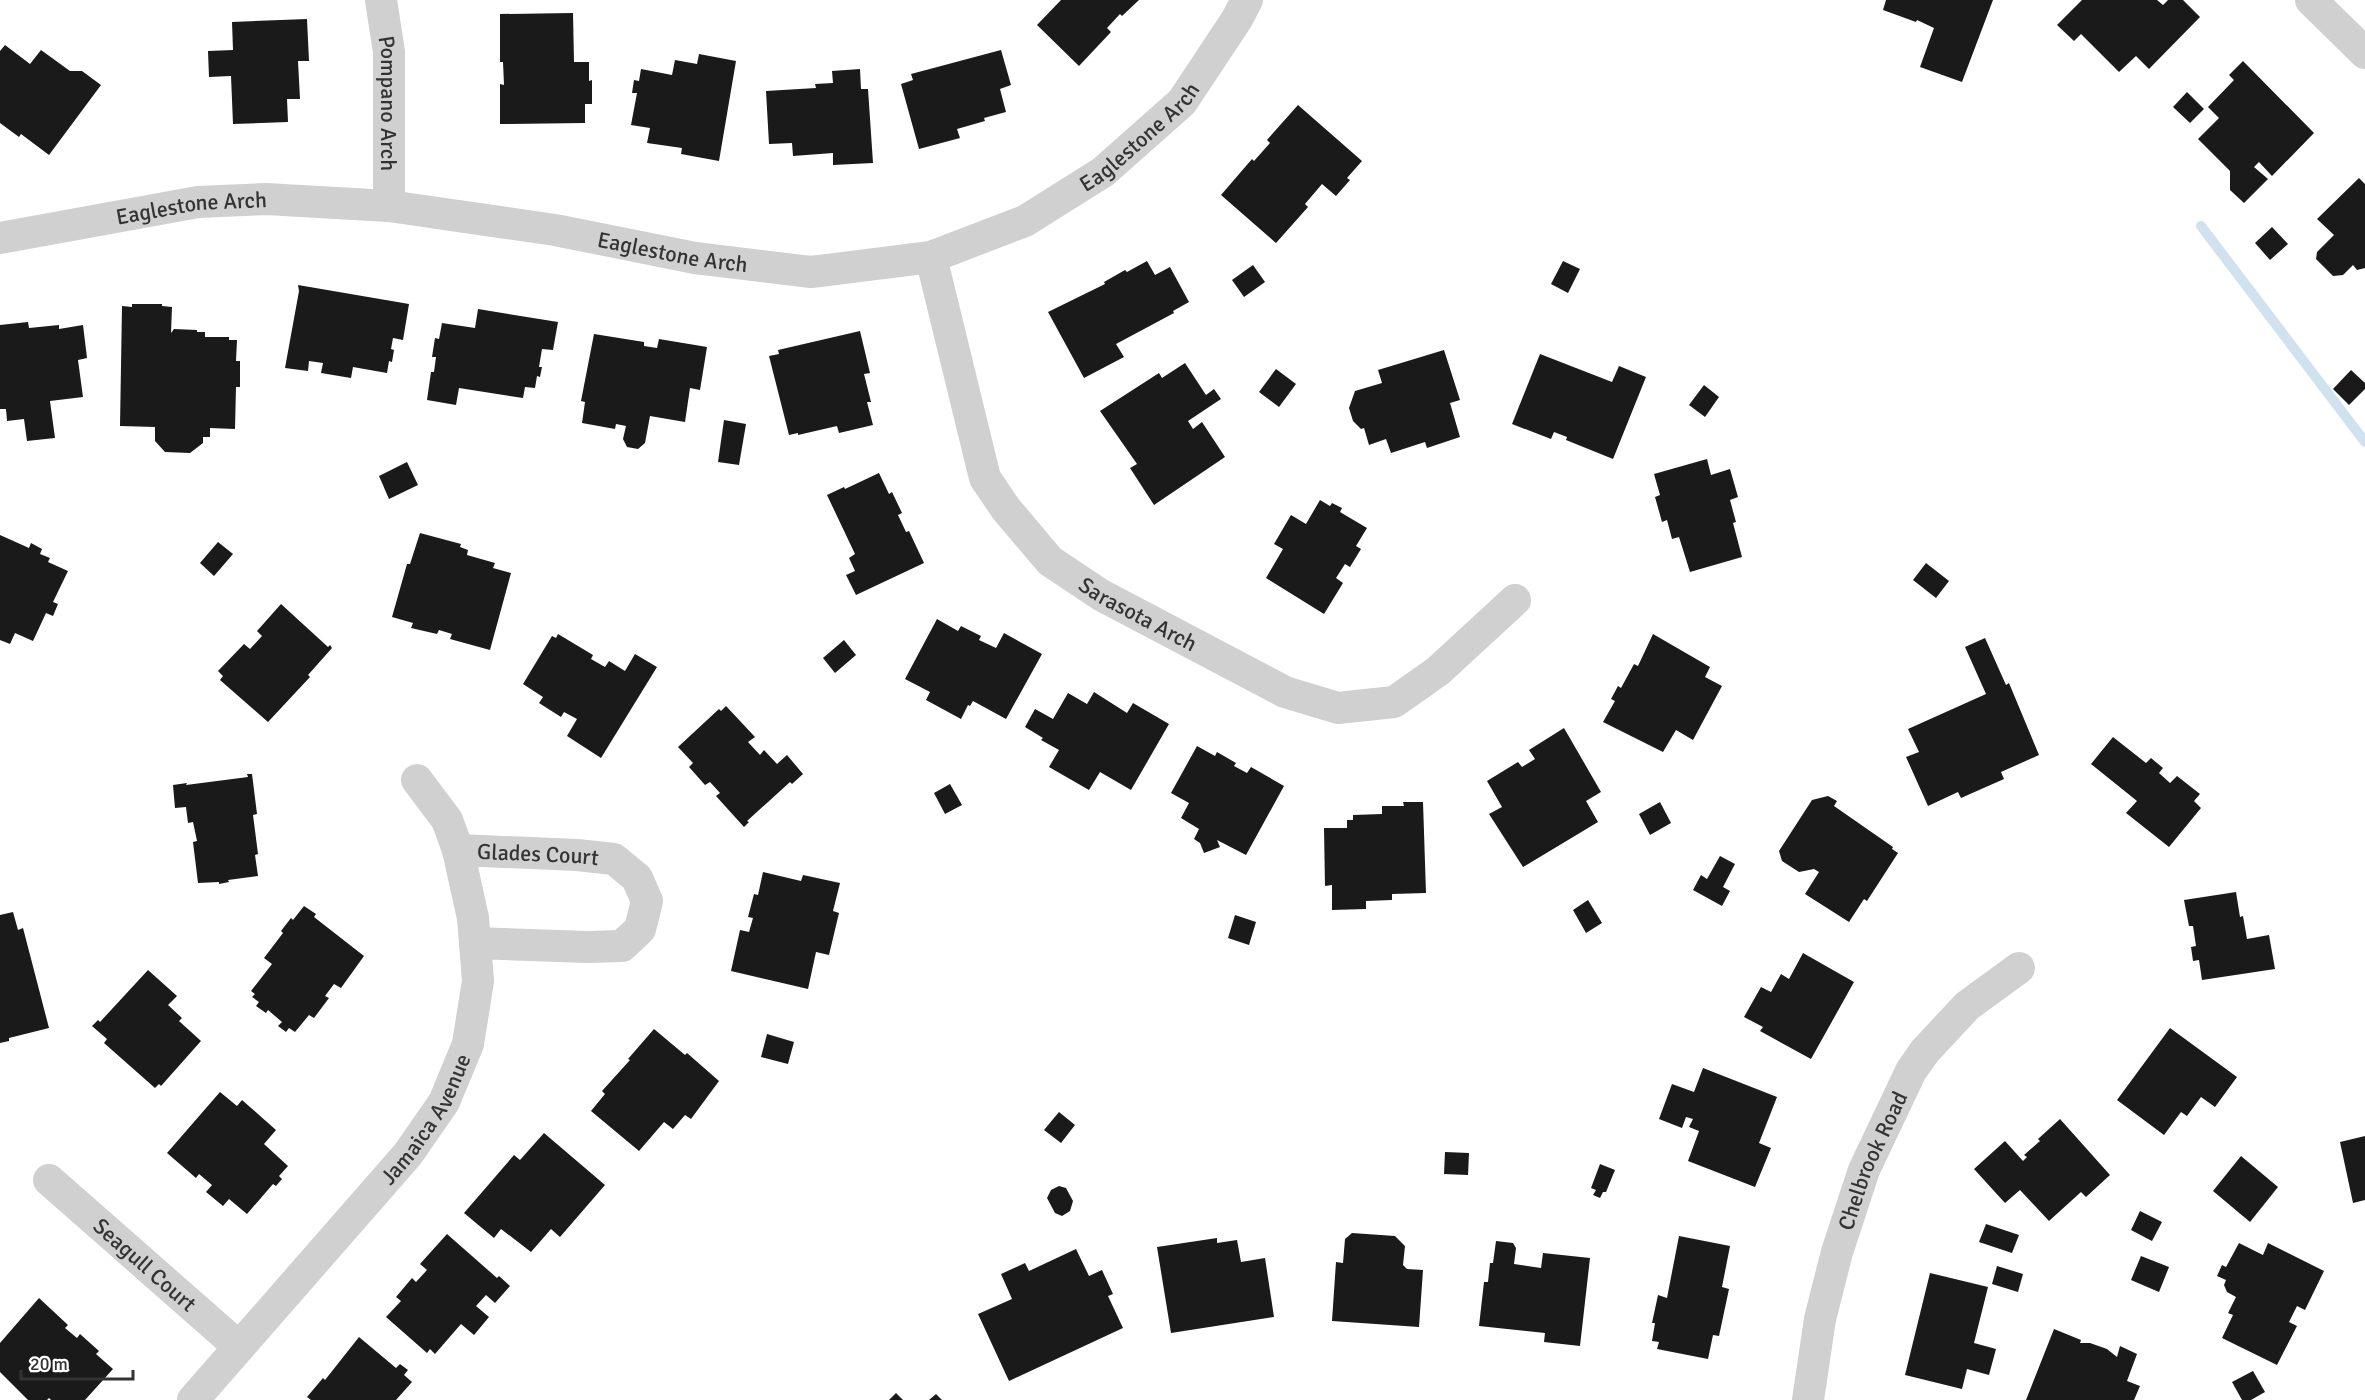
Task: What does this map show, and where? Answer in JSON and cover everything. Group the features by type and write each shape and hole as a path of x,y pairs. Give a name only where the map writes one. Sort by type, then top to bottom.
{"street":[{"name":"Pompano Arch","path":"381,0 389,52 389,206"},
{"name":"Eaglestone Arch","path":"0,238 198,202 266,200 389,206 555,230 695,258 811,272 932,257 1025,221 1103,172 1182,102 1238,19 1247,0"},
{"path":"2311,0 2365,53"},
{"name":"Sarasota Arch","path":"932,257 986,478 1006,509 1050,561 1101,595 1285,692 1338,708 1394,702 1438,671 1515,600"},
{"name":"Jamaica Avenue","path":"194,1400 408,1154 444,1102 468,1044 478,981 473,918 458,850 447,820 417,780"},
{"name":"Glades Court","path":"458,850 577,855 614,859 637,878 647,902 640,929 622,945 588,947 475,943"},
{"name":"Chelbrook Road","path":"1808,1400 1820,1319 1837,1252 1864,1170 1911,1071 1925,1051 1966,1006 2019,968"},
{"name":"Seagull Court","path":"49,1180 239,1347"}],"building":[{"path":"1061,0 1139,0 1122,16 1120,14 1107,28 1111,32 1079,66 1037,25"},
{"path":"1886,0 1993,0 1962,82 1920,67 1934,28 1917,20 1916,22 1883,10"},
{"path":"2082,0 2157,0 2163,5 2168,0 2183,0 2200,17 2149,69 2136,56 2119,72 2081,34 2074,41 2057,25"},
{"path":"573,13 574,62 589,62 589,81 592,80 592,104 585,104 585,123 500,124 500,84 504,85 503,62 500,62 500,14"},
{"path":"307,19 309,61 298,61 300,99 287,99 288,122 233,124 231,76 209,77 208,51 233,50 232,22"},
{"path":"5,45 30,64 41,50 70,71 82,71 101,85 49,155 21,134 19,137 0,123 0,51"},
{"path":"1001,50 1011,85 1000,89 1006,112 957,129 960,138 919,149 901,84 913,80 911,74"},
{"path":"699,54 736,61 719,161 681,154 682,148 647,143 650,128 631,125 637,93 632,93 634,80 639,81 641,69 672,75 675,60 697,64"},
{"path":"2243,61 2314,133 2272,176 2259,162 2254,167 2268,179 2244,203 2230,190 2230,171 2198,139 2219,118 2208,107 2234,80 2229,75"},
{"path":"860,69 861,89 868,89 873,163 833,165 833,153 793,156 792,143 769,144 766,91 816,88 815,84 833,83 832,71"},
{"path":"2187,92 2204,109 2190,123 2173,107"},
{"path":"1298,105 1362,161 1347,178 1350,180 1336,196 1322,184 1305,204 1308,207 1276,243 1221,195 1252,159 1254,161 1270,143 1267,140"},
{"path":"2359,178 2365,184 2365,268 2357,270 2353,265 2343,275 2333,276 2316,259 2317,252 2334,235 2317,219"},
{"path":"2272,227 2288,244 2270,260 2255,243"},
{"path":"1147,261 1155,275 1170,267 1189,302 1173,311 1174,313 1116,344 1124,357 1084,378 1048,312 1105,284 1104,282 1125,270 1127,272"},
{"path":"1563,261 1580,269 1568,293 1551,284"},
{"path":"1253,265 1265,282 1244,297 1232,280"},
{"path":"298,285 409,304 403,340 393,338 392,362 389,361 387,373 353,367 351,378 321,373 323,363 309,361 308,371 285,368 299,291"},
{"path":"132,304 162,304 162,306 172,307 171,333 174,329 197,330 197,332 205,332 205,337 229,337 229,340 237,340 236,361 240,361 240,387 236,387 235,429 210,428 210,437 203,437 203,443 190,453 165,452 155,441 155,427 120,426 122,306 132,307"},
{"path":"478,309 558,322 553,350 542,349 539,367 542,367 540,377 537,376 535,388 525,387 523,398 459,388 456,405 427,400 431,372 434,372 436,357 432,357 435,338 439,339 442,323 475,328"},
{"path":"28,322 29,328 59,325 59,329 83,325 87,358 78,360 83,397 50,401 55,438 27,441 24,419 7,421 6,409 0,409 0,325"},
{"path":"860,331 870,373 864,374 871,402 867,402 873,425 839,433 837,426 789,435 769,356 779,354 778,350"},
{"path":"594,334 644,342 644,346 657,348 659,339 707,347 700,390 690,388 685,422 650,416 645,443 638,449 627,447 623,439 626,426 616,424 615,429 582,423 585,402 581,401"},
{"path":"1444,350 1460,400 1450,403 1460,437 1427,448 1425,442 1391,453 1386,439 1369,445 1364,428 1361,429 1353,421 1349,408 1355,391 1382,383 1378,370"},
{"path":"1540,354 1612,382 1619,366 1646,377 1613,459 1566,440 1567,437 1554,432 1551,439 1512,424"},
{"path":"1185,363 1206,395 1214,389 1221,399 1188,421 1193,429 1202,422 1225,457 1154,505 1130,468 1137,464 1100,411 1159,373 1162,378"},
{"path":"1276,369 1296,384 1279,407 1259,392"},
{"path":"2351,370 2365,383 2365,389 2349,405 2333,389"},
{"path":"1704,385 1719,397 1705,417 1689,405"},
{"path":"724,420 746,424 739,465 718,462"},
{"path":"1707,459 1711,475 1730,469 1738,497 1730,500 1736,522 1733,523 1742,557 1690,572 1679,537 1672,539 1667,520 1662,522 1655,497 1660,495 1654,474"},
{"path":"407,462 418,485 389,499 379,476"},
{"path":"879,473 889,494 892,492 902,513 898,515 906,532 909,531 924,563 856,595 846,575 855,571 849,558 855,554 827,495"},
{"path":"1320,500 1330,506 1332,503 1342,508 1340,512 1367,528 1356,546 1361,549 1350,567 1345,564 1336,578 1343,583 1324,614 1266,578 1283,549 1274,544 1291,515 1306,524"},
{"path":"420,533 461,544 460,547 468,550 467,555 495,563 493,568 511,573 490,650 450,639 452,634 439,630 437,634 411,628 413,623 392,617 407,564 410,564"},
{"path":"0,535 29,548 31,543 42,549 40,554 50,558 48,562 68,571 53,602 58,604 53,616 46,613 33,641 15,633 10,644 0,640"},
{"path":"218,542 233,554 214,576 200,563"},
{"path":"1926,563 1949,581 1936,598 1913,580"},
{"path":"281,604 328,647 330,645 332,648 308,675 310,677 268,722 220,680 223,676 218,671 244,644 250,649 262,636 257,631"},
{"path":"937,619 958,631 961,626 981,636 979,640 996,648 1004,633 1042,654 1006,719 973,701 970,706 968,705 961,719 926,700 930,692 905,679"},
{"path":"558,634 593,655 591,659 605,667 609,661 625,671 635,654 657,667 601,758 567,736 577,719 564,712 561,717 539,703 543,697 523,684 552,636 556,638"},
{"path":"1653,634 1710,667 1705,677 1722,686 1693,740 1676,730 1663,752 1603,722 1615,701 1611,699 1618,686 1621,688 1634,664 1638,666"},
{"path":"1985,638 2006,685 2009,683 2039,755 2001,772 2004,779 1961,798 1958,792 1928,806 1906,757 1919,752 1908,729 1986,694 1965,647"},
{"path":"844,640 856,655 835,673 823,658"},
{"path":"1094,692 1127,713 1133,703 1169,724 1131,790 1100,772 1089,790 1049,767 1059,750 1041,740 1043,738 1025,727 1035,709 1053,719 1068,693 1087,704"},
{"path":"726,706 755,737 748,742 760,755 764,750 777,764 787,755 803,774 792,784 790,782 747,821 749,822 744,827 716,796 720,793 710,782 705,785 689,767 693,763 678,747 719,709 721,711"},
{"path":"1564,728 1601,792 1586,801 1598,822 1523,867 1489,814 1502,807 1487,781 1518,762 1522,767 1535,759 1529,750"},
{"path":"2113,737 2146,763 2151,758 2163,768 2159,773 2170,783 2177,776 2200,794 2194,801 2201,808 2169,847 2126,813 2137,801 2091,764"},
{"path":"1197,746 1215,756 1217,752 1236,763 1234,766 1247,773 1251,767 1284,786 1246,855 1217,840 1220,847 1204,853 1200,843 1194,839 1199,829 1181,818 1189,803 1171,793"},
{"path":"247,774 252,774 257,814 253,815 258,876 228,880 229,882 219,884 219,882 198,883 193,842 197,841 193,822 188,823 186,807 175,808 173,785 248,777"},
{"path":"950,784 962,805 945,814 934,793"},
{"path":"1828,796 1837,801 1834,806 1893,847 1892,849 1898,853 1867,901 1864,899 1849,922 1805,894 1819,872 1814,869 1799,872 1782,861 1779,851 1812,800"},
{"path":"1403,802 1423,802 1426,893 1392,894 1392,900 1366,901 1366,909 1332,910 1332,885 1325,886 1324,828 1347,828 1347,820 1353,820 1353,815 1382,814 1382,806 1404,806"},
{"path":"1660,802 1671,823 1650,835 1639,814"},
{"path":"1720,856 1735,864 1723,887 1730,891 1722,906 1693,890 1701,875 1707,879"},
{"path":"763,872 801,881 803,875 840,883 833,911 839,913 829,955 816,952 808,989 731,971 740,930 749,932 753,918 748,917 754,894 758,895"},
{"path":"2236,892 2240,917 2243,916 2247,939 2269,935 2275,969 2202,980 2199,960 2193,961 2191,947 2196,946 2193,926 2189,926 2184,900"},
{"path":"1588,900 1602,923 1586,933 1573,910"},
{"path":"304,906 316,914 314,917 364,956 341,988 334,984 325,996 329,998 314,1018 309,1015 295,1032 289,1028 286,1032 278,1026 282,1022 268,1010 266,1013 256,1006 259,1002 252,997 255,994 251,991 272,964 264,958 291,918 293,920"},
{"path":"13,912 18,930 23,928 49,1028 9,1038 9,1041 0,1043 0,915"},
{"path":"1235,915 1256,922 1249,945 1228,938"},
{"path":"1803,953 1854,982 1811,1059 1760,1031 1763,1027 1744,1017 1761,987 1771,992 1781,974 1789,979"},
{"path":"148,970 177,996 168,1005 182,1018 179,1021 201,1041 161,1086 159,1084 155,1088 104,1043 107,1039 92,1026 98,1020 100,1022"},
{"path":"2170,1028 2237,1077 2215,1107 2201,1097 2187,1116 2181,1112 2164,1135 2117,1100"},
{"path":"654,1029 685,1055 687,1053 719,1081 691,1119 685,1115 673,1129 664,1122 639,1151 591,1111 605,1094 602,1091"},
{"path":"767,1034 794,1042 788,1064 761,1057"},
{"path":"1703,1068 1777,1097 1759,1143 1771,1148 1755,1187 1688,1161 1699,1131 1689,1127 1693,1119 1686,1117 1682,1128 1659,1119 1672,1084 1694,1092"},
{"path":"220,1092 237,1106 242,1100 276,1130 264,1144 288,1166 279,1176 282,1179 276,1186 273,1184 247,1214 229,1199 223,1206 206,1192 212,1185 199,1174 196,1178 167,1153"},
{"path":"1059,1112 1075,1125 1061,1143 1044,1130"},
{"path":"2060,1119 2110,1175 2086,1197 2081,1192 2049,1221 2020,1190 2005,1203 1974,1169 2005,1141 2023,1161 2027,1157 2024,1155 2040,1141 2038,1139"},
{"path":"544,1133 605,1185 560,1237 551,1229 531,1252 501,1229 494,1238 464,1213 514,1155 520,1160"},
{"path":"2365,1136 2365,1200 2353,1203 2340,1142"},
{"path":"1445,1152 1469,1153 1468,1175 1444,1174"},
{"path":"2241,1156 2278,1187 2250,1222 2213,1191"},
{"path":"1600,1164 1615,1170 1606,1192 1603,1192 1600,1198 1593,1195 1596,1190 1591,1188"},
{"path":"1059,1186 1066,1188 1073,1201 1070,1211 1062,1216 1055,1213 1047,1198 1051,1190"},
{"path":"2140,1211 2162,1222 2152,1241 2131,1230"},
{"path":"1986,1224 2019,1235 2012,1253 1979,1242"},
{"path":"1352,1233 1395,1236 1405,1246 1403,1265 1407,1269 1423,1270 1419,1327 1332,1321 1336,1262 1343,1263 1345,1239"},
{"path":"447,1234 497,1278 499,1276 510,1286 495,1303 486,1295 476,1306 489,1317 474,1335 461,1324 435,1354 430,1349 427,1353 386,1317 401,1301 396,1297 412,1278 416,1282 427,1270 420,1264"},
{"path":"1679,1236 1730,1246 1722,1287 1729,1289 1719,1336 1713,1335 1708,1359 1657,1349 1659,1342 1652,1341 1655,1323 1652,1323 1658,1295 1667,1298"},
{"path":"1217,1238 1217,1243 1237,1240 1241,1262 1265,1258 1274,1317 1171,1333 1157,1247"},
{"path":"1496,1241 1513,1243 1516,1248 1514,1264 1541,1268 1543,1253 1590,1258 1580,1346 1544,1342 1545,1333 1479,1326 1484,1282 1488,1282"},
{"path":"2239,1243 2263,1255 2268,1243 2324,1271 2305,1310 2297,1306 2289,1322 2297,1326 2277,1365 2222,1338 2233,1315 2228,1313 2236,1297 2227,1292 2224,1285 2226,1280 2217,1276 2222,1265 2226,1267"},
{"path":"1076,1249 1089,1276 1102,1270 1113,1294 1108,1296 1123,1328 1009,1381 978,1314 1012,1299 1001,1274 1025,1263 1029,1271"},
{"path":"2141,1256 2169,1267 2159,1292 2131,1280"},
{"path":"1997,1266 2023,1274 2018,1292 1992,1284"},
{"path":"1930,1273 1988,1287 1974,1343 1996,1349 1989,1375 1967,1369 1962,1389 1905,1375"},
{"path":"39,1298 68,1325 65,1328 77,1338 80,1334 99,1351 96,1354 113,1369 85,1400 51,1400 49,1398 47,1400 28,1400 0,1372 0,1343"},
{"path":"2054,1329 2081,1340 2080,1343 2090,1343 2107,1349 2117,1357 2120,1346 2137,1354 2127,1381 2140,1386 2134,1400 2026,1400"},
{"path":"359,1337 396,1368 400,1364 408,1370 404,1375 412,1382 396,1400 311,1400 307,1397 323,1378 325,1380"},
{"path":"2253,1371 2265,1392 2251,1400 2242,1400 2232,1382"},
{"path":"896,1393 903,1400 889,1400"},
{"path":"936,1394 942,1400 929,1400"}],"waterway":[{"path":"2201,226 2365,442"}]}
